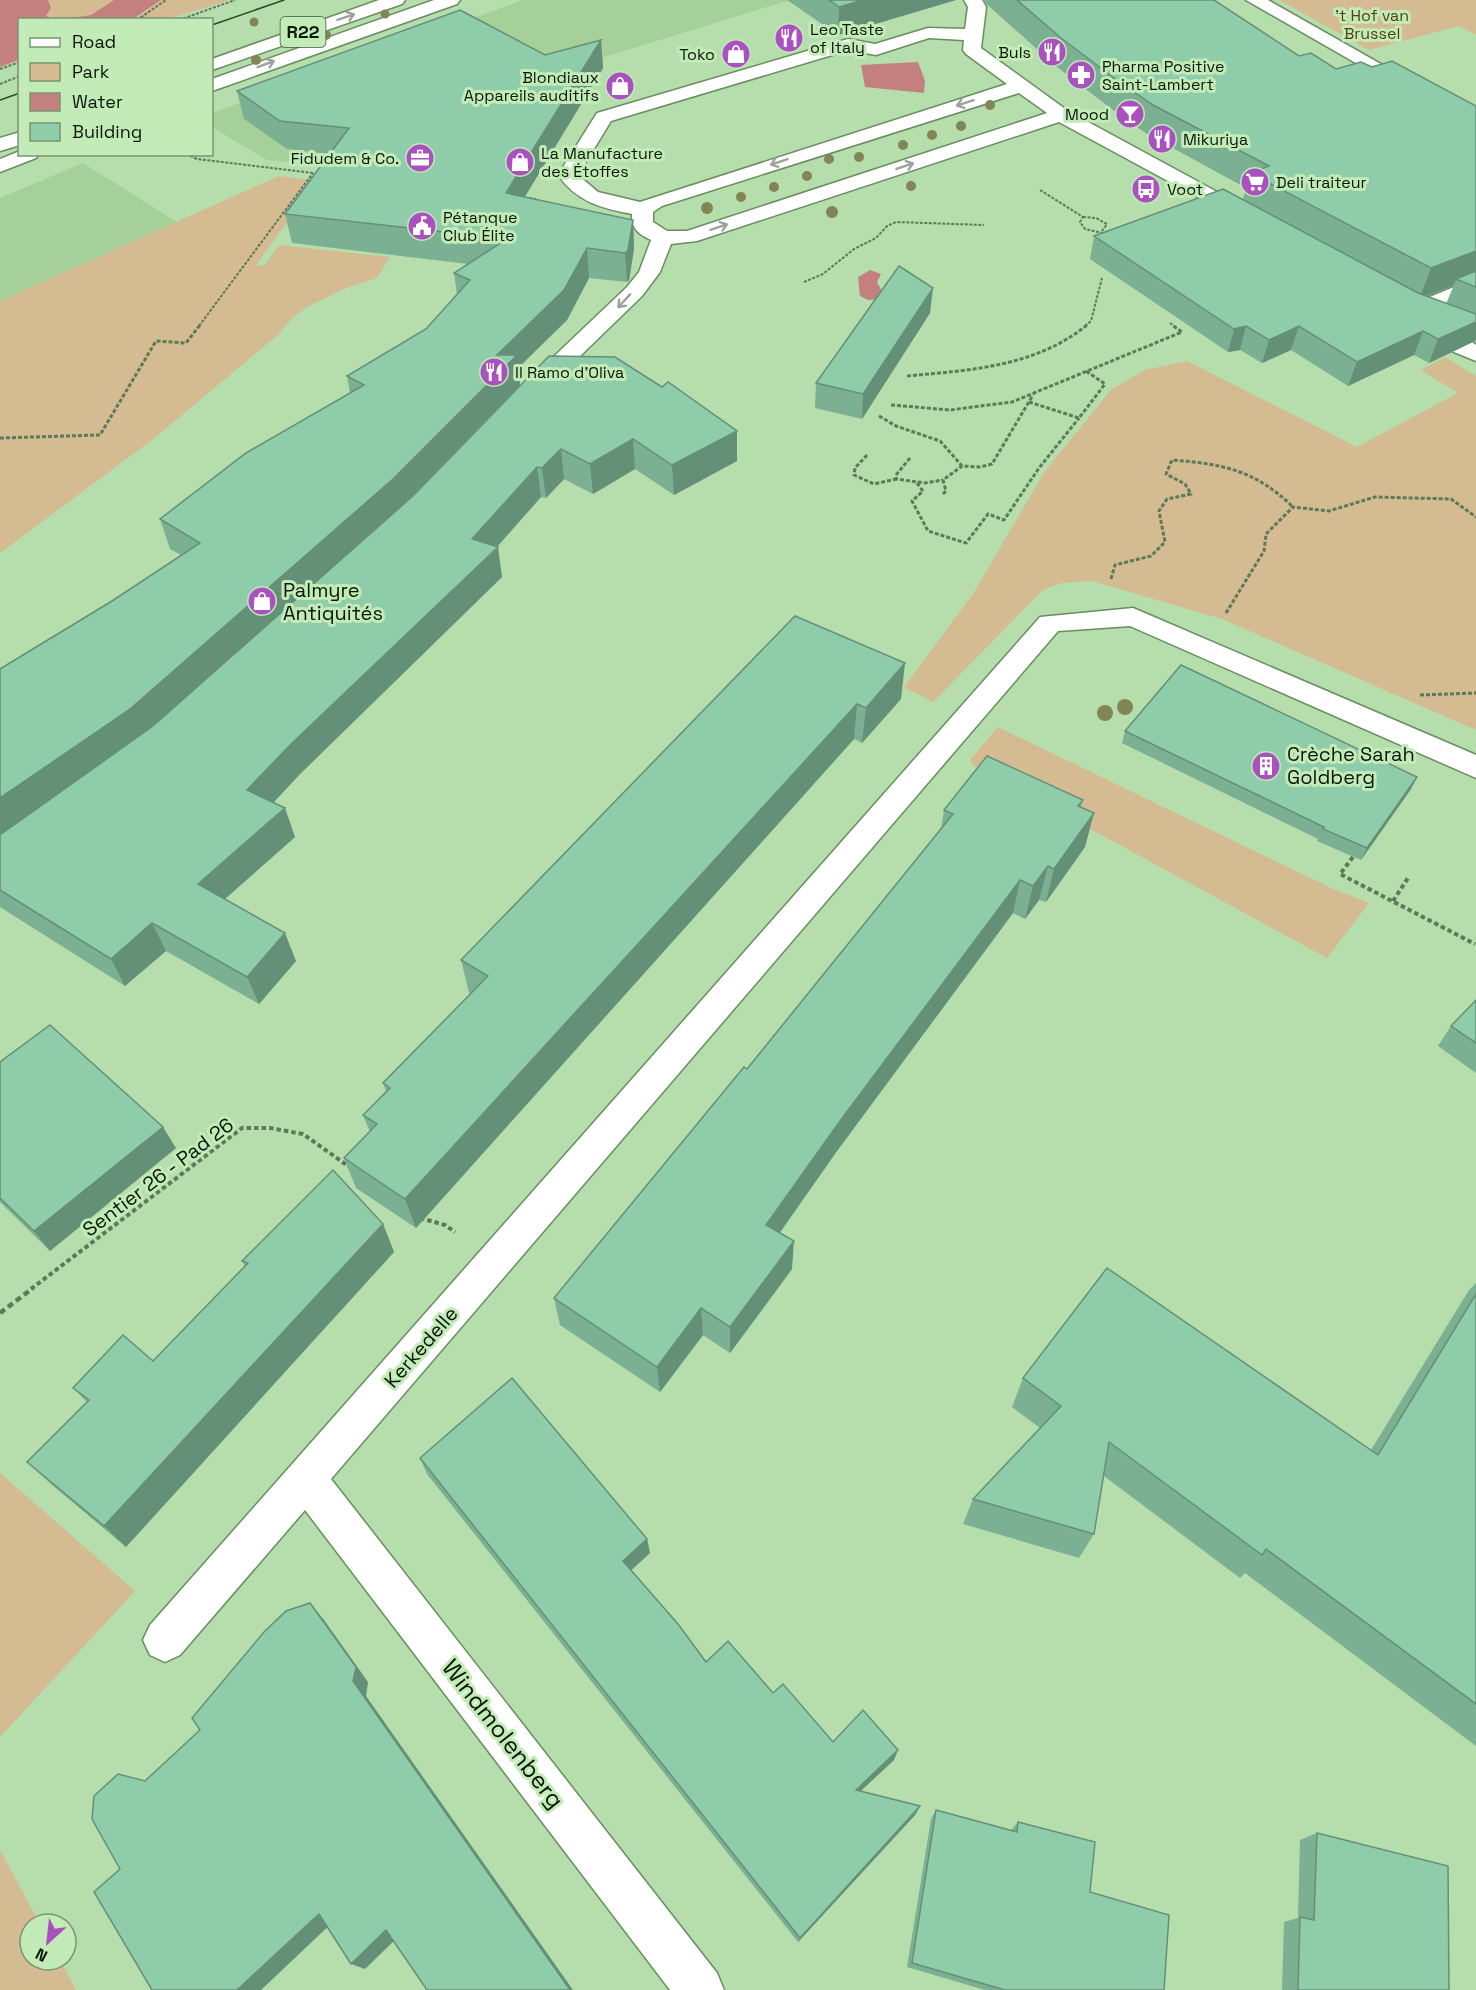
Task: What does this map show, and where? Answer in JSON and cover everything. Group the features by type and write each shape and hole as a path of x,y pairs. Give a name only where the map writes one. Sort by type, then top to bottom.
{"main road":[{"name":"R22","path":"213,48 349,0"},
{"name":"R22","path":"213,65 396,0"},
{"path":"213,85 451,0"},
{"path":"974,0 977,7 972,50 1061,116 1265,226"},
{"path":"1255,0 1476,126"},
{"path":"972,35 928,33 876,50 848,44 604,117 568,175 566,192 593,200 643,209 655,202 1021,86"},
{"path":"643,209 642,224 650,232 663,237 690,237 1061,116"},
{"path":"0,146 18,139"},
{"path":"0,166 24,156"},
{"path":"516,407 565,356 584,344 649,275 663,237"},
{"path":"1418,310 1476,285"},
{"path":"1397,298 1418,310 1476,332"},
{"path":"1418,310 1462,347 1476,354"},
{"path":"1133,617 1476,767"},
{"name":"Kerkedelle","path":"165,1640 1050,623 1133,617"},
{"name":"Windmolenberg","path":"306,1479 700,1990"}],"path":[{"path":"140,18 166,0"},
{"path":"221,0 224,4"},
{"path":"185,18 235,0"},
{"path":"0,69 18,63"},
{"path":"0,84 18,77"},
{"path":"0,438 100,435 156,341 186,343 313,173 197,159 190,156"},
{"path":"1040,190 1083,217 1102,220 1107,224 1102,231"},
{"path":"519,196 542,199 566,192"},
{"path":"1083,217 1080,222 1081,226 1090,231 1102,231 1110,236"},
{"path":"804,282 823,274 854,249 876,237 887,226 896,222 984,225"},
{"path":"907,376 989,368 1031,357 1074,335 1091,321 1102,278"},
{"path":"867,455 855,468 854,475 865,483 884,485 896,479 917,483 943,480 962,466 980,467 992,464 1034,395 1047,386 1182,332 1170,323"},
{"path":"917,483 923,491 912,501 928,531 966,543 988,514 1004,520 1039,468 1105,384 1085,370"},
{"path":"891,405 942,412 980,407 1034,395"},
{"path":"1029,402 1078,418"},
{"path":"879,416 896,426 940,441 962,466"},
{"path":"896,479 896,475 910,458"},
{"path":"1133,617 1110,585 1115,565 1131,559 1151,556 1165,542 1159,511 1167,499 1191,494 1185,484 1166,474 1172,460 1208,463 1251,473 1276,489 1293,507 1329,511 1375,497 1452,499 1476,517"},
{"path":"943,480 946,491 943,494"},
{"path":"1198,645 1222,619 1245,586 1264,552 1266,534 1293,507"},
{"path":"1412,696 1476,693"},
{"path":"1353,857 1340,874 1475,944"},
{"path":"1393,901 1408,878"},
{"name":"Sentier 26 - Pad 26","path":"0,1313 242,1128 270,1128 303,1134 361,1176"},
{"path":"410,1211 420,1218 445,1225 495,1260"}],"shaded area":[{"path":"523,0 790,0 510,86 445,179 267,160 213,128 213,113"},
{"path":"83,163 177,222 0,301 0,198"}],"green space":[{"path":"48,0 114,0 100,10 82,18 50,18 46,16 51,8"},
{"path":"161,0 230,0 172,18 136,18"},
{"name":"'t Hof van Brussel","path":"1279,0 1476,0 1476,35 1459,26 1369,50"},
{"path":"279,176 317,181 256,265 264,266 279,245 390,257 377,278 346,288 309,306 292,318 279,334 152,440 0,553 0,301"},
{"path":"1445,357 1476,376 1476,730 1222,619 1092,581 1062,583 1043,590 933,702 904,687 973,594 1045,471 1112,389 1145,370 1187,361 1357,447 1458,393 1421,370"},
{"path":"998,727 1331,888 1369,903 1327,958 973,765 970,760"},
{"path":"0,1473 135,1591 0,1737"},
{"path":"0,1850 34,1912 18,1912 18,1972 66,1972 76,1990 0,1990"}],"water":[{"path":"0,0 48,0 51,8 46,16 51,18 18,18 18,60 0,67"},
{"path":"114,0 161,0 134,18 72,18 91,15"},
{"path":"918,62 925,81 924,93 865,87 861,65"},
{"path":"870,270 881,274 877,282 884,295 882,299 868,300 860,296 858,277"}],"building":[{"path":"829,0 863,0 839,7"},
{"path":"1017,0 1214,0 1299,56 1311,53 1336,69 1361,62 1372,67 1392,61 1476,106 1476,251 1431,268 1250,173 1269,166 1153,105 1061,38"},
{"path":"460,10 545,55 601,40 506,193 633,220 628,250 625,253 587,248 564,290 497,355 517,355 393,479 130,709 0,798 0,669 112,601 200,543 160,519 246,453 364,385 347,376 426,329 470,280 454,273 507,239 285,214 349,128 280,121 237,91"},
{"path":"1223,189 1418,293 1476,314 1476,322 1438,339 1423,331 1357,362 1299,326 1269,340 1246,326 1234,329 1094,236"},
{"path":"899,266 933,288 863,394 816,383"},
{"path":"1476,271 1476,287 1456,279"},
{"path":"549,356 615,357 662,387 668,382 737,431 672,465 633,439 590,464 561,449 542,468 537,467 472,539 498,547 290,745 247,790 285,808 198,884 285,933 247,977 152,923 111,959 0,890 0,835 153,726 414,495"},
{"path":"795,616 905,663 866,708 857,704 405,1199 344,1158 377,1124 363,1115 390,1088 383,1083 488,976 461,960"},
{"name":"Crèche Sarah Goldberg","path":"1181,665 1417,777 1367,848 1323,829 1324,827 1125,731"},
{"path":"987,756 1083,800 1078,806 1094,813 1054,869 1048,866 1033,886 1020,880 840,1121 766,1225 794,1241 730,1327 701,1308 657,1367 554,1298 744,1067 747,1069 953,814 944,810"},
{"path":"1476,1000 1476,1043 1451,1026"},
{"path":"50,1025 163,1127 34,1231 0,1198 0,1062"},
{"path":"333,1170 383,1224 104,1526 27,1462 89,1400 73,1388 123,1335 153,1361 248,1263 242,1261"},
{"path":"1107,1268 1378,1455 1476,1294 1476,1704 1266,1549 1262,1555 1109,1442 1094,1534 973,1499 1061,1406 1023,1378"},
{"path":"512,1378 647,1539 623,1561 678,1624 706,1662 728,1641 773,1693 783,1684 833,1742 863,1710 898,1750 856,1790 920,1806 800,1938 420,1458"},
{"path":"310,1603 356,1667 353,1681 570,1990 427,1990 386,1930 351,1964 319,1914 237,1990 152,1990 94,1892 120,1869 92,1819 94,1796 118,1774 145,1781 200,1730 192,1718 264,1632 286,1611"},
{"path":"936,1810 1017,1832 1018,1822 1095,1842 1090,1892 1169,1915 1164,1990 1005,1990 912,1963"},
{"path":"1317,1833 1448,1866 1449,1990 1298,1990 1300,1917 1314,1920"}],"tram line":[{"path":"213,25 284,0"},
{"path":"0,100 18,94"}],"place":[{"name":"Leo Taste of Italy","path":"789,38"},
{"name":"Buls","path":"1052,52"},
{"name":"Toko","path":"736,54"},
{"name":"Pharma Positive Saint-Lambert","path":"1081,75"},
{"name":"Blondiaux Appareils auditifs","path":"620,86"},
{"name":"Mood","path":"1130,114"},
{"name":"Mikuriya","path":"1162,139"},
{"name":"Fidudem & Co.","path":"420,158"},
{"name":"La Manufacture des Étoffes","path":"520,162"},
{"name":"Deli traiteur","path":"1255,182"},
{"name":"Voot","path":"1146,189"},
{"name":"Pétanque Club Élite","path":"422,226"},
{"name":"Il Ramo d'Oliva","path":"494,372"},
{"name":"Palmyre Antiquités","path":"262,601"},
{"name":"Crèche Sarah Goldberg","path":"1266,766"}]}
